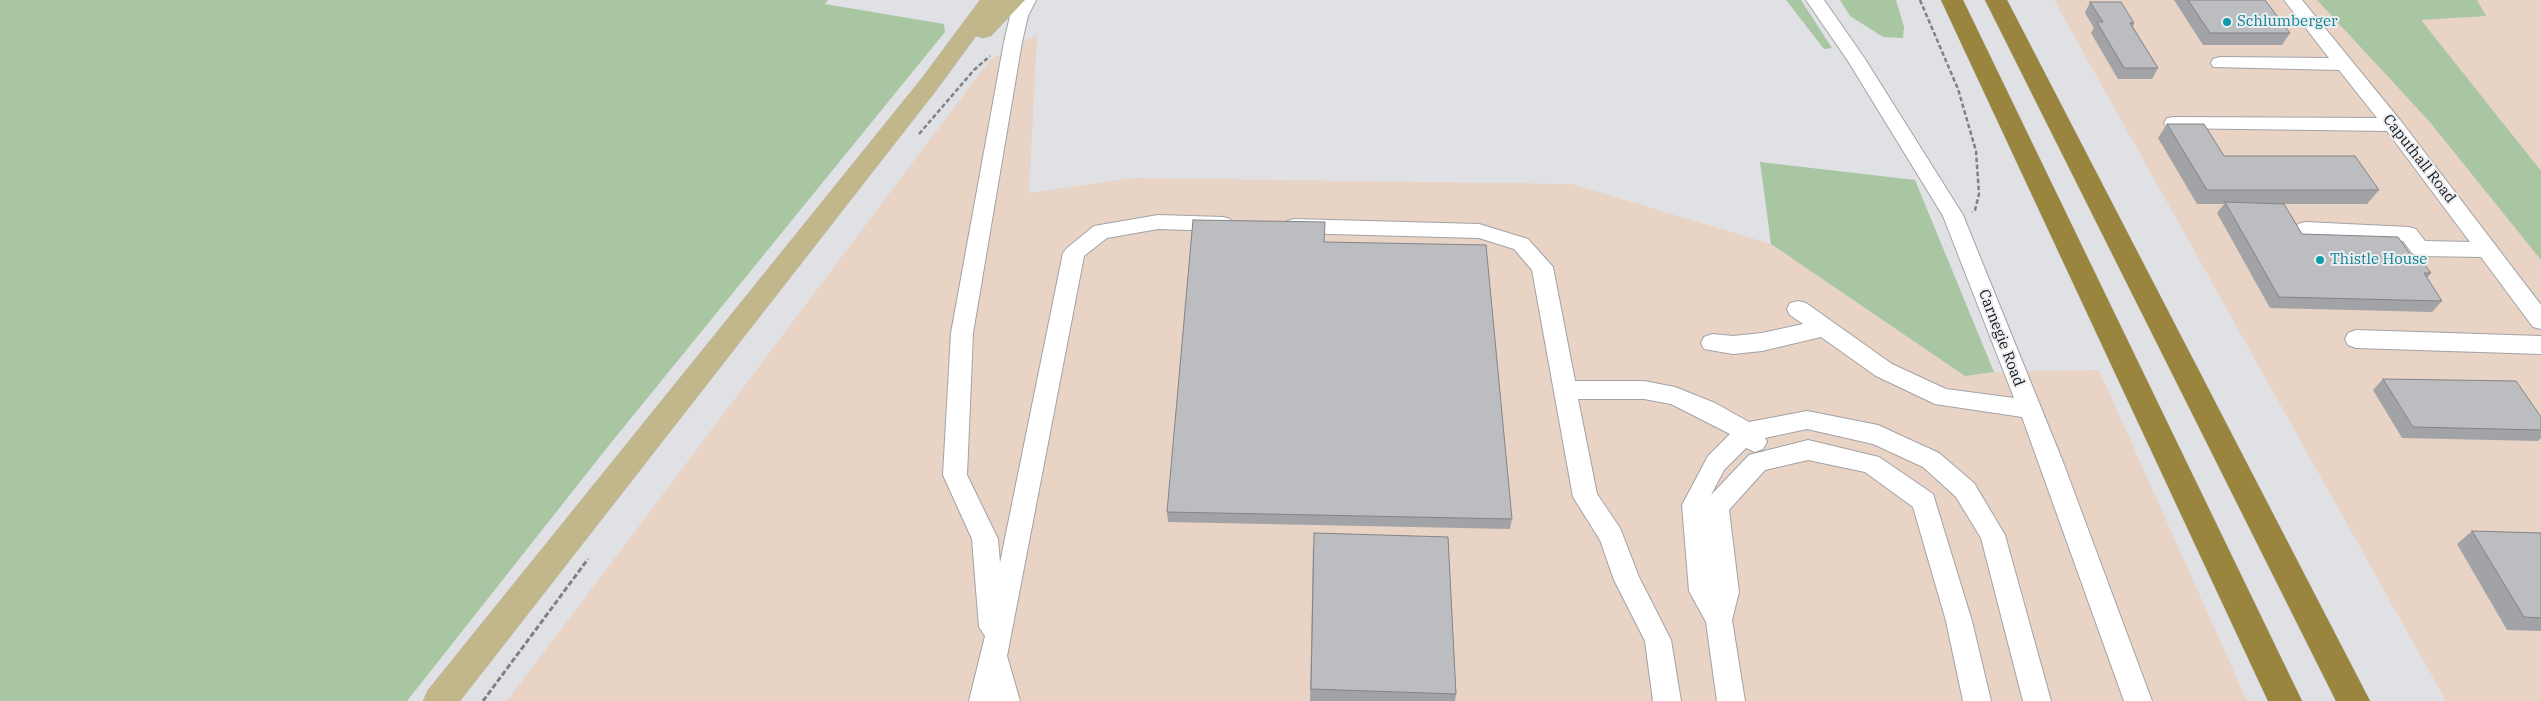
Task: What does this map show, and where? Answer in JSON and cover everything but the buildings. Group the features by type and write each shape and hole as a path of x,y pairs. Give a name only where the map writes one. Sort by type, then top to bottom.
{"highway":[{"path":"1952,0 2284,701"},
{"path":"1996,0 2353,701"}],"main road":[{"path":"440,701 930,83 990,0"},
{"path":"930,83 1014,0"}],"street":[{"path":"1006,701 994,655 985,539 954,475 962,333 1013,42 1019,16 1027,0"},
{"name":"Carnegie Road","path":"1815,0 1856,59 1953,215 2028,409 2051,462 2138,701"},
{"name":"Caputhall Road","path":"2293,0 2393,126 2541,321"},
{"path":"2220,63 2345,64"},
{"path":"2174,124 2393,126"},
{"path":"983,701 994,655 1074,253 1101,231 1158,222 1246,224"},
{"path":"1275,225 1479,231 1521,244 1542,267 1585,497 1611,536 1626,580 1658,640 1667,701"},
{"path":"2305,229 2409,234 2419,248 2488,250"},
{"path":"1798,310 1884,370 1943,398 2028,409"},
{"path":"1712,344 1762,342 1824,328"},
{"path":"2356,339 2541,345"},
{"path":"1565,390 1644,390 1675,396 1707,410 1747,432 1769,459"},
{"path":"1731,701 1719,620 1702,591 1694,504 1716,463 1747,432 1807,420 1878,435 1931,460 1965,490 1993,535 2036,701"},
{"path":"1719,620 1726,592 1716,507 1757,462 1808,450 1871,464 1924,501 1960,621 1977,701"}],"path":[{"path":"1920,0 1958,89 1976,151 1979,194 1975,210 1969,214 1953,215"},
{"path":"918,135 974,70 991,55 1013,42"},
{"path":"483,701 589,558"}],"shaded area":[{"path":"2054,0 2541,0 2541,701 2446,701"},
{"path":"1037,35 1029,193 1134,178 1572,184 1771,244 1965,376 1994,372 2099,370 2247,701 507,701 990,60"}],"green space":[{"path":"0,0 828,0 825,4 944,24 945,32 610,444 407,701 0,701"},
{"path":"1786,0 1801,0 1832,48 1824,49"},
{"path":"1840,0 1896,0 1904,27 1903,38 1883,37 1850,16"},
{"path":"2317,0 2477,0 2486,16 2421,20 2541,171 2541,260 2429,121"},
{"path":"1760,162 1915,180 1994,372 1965,376 1771,244"}],"place":[{"name":"Schlumberger","path":"2227,22"},
{"name":"Thistle House","path":"2320,260"}]}
